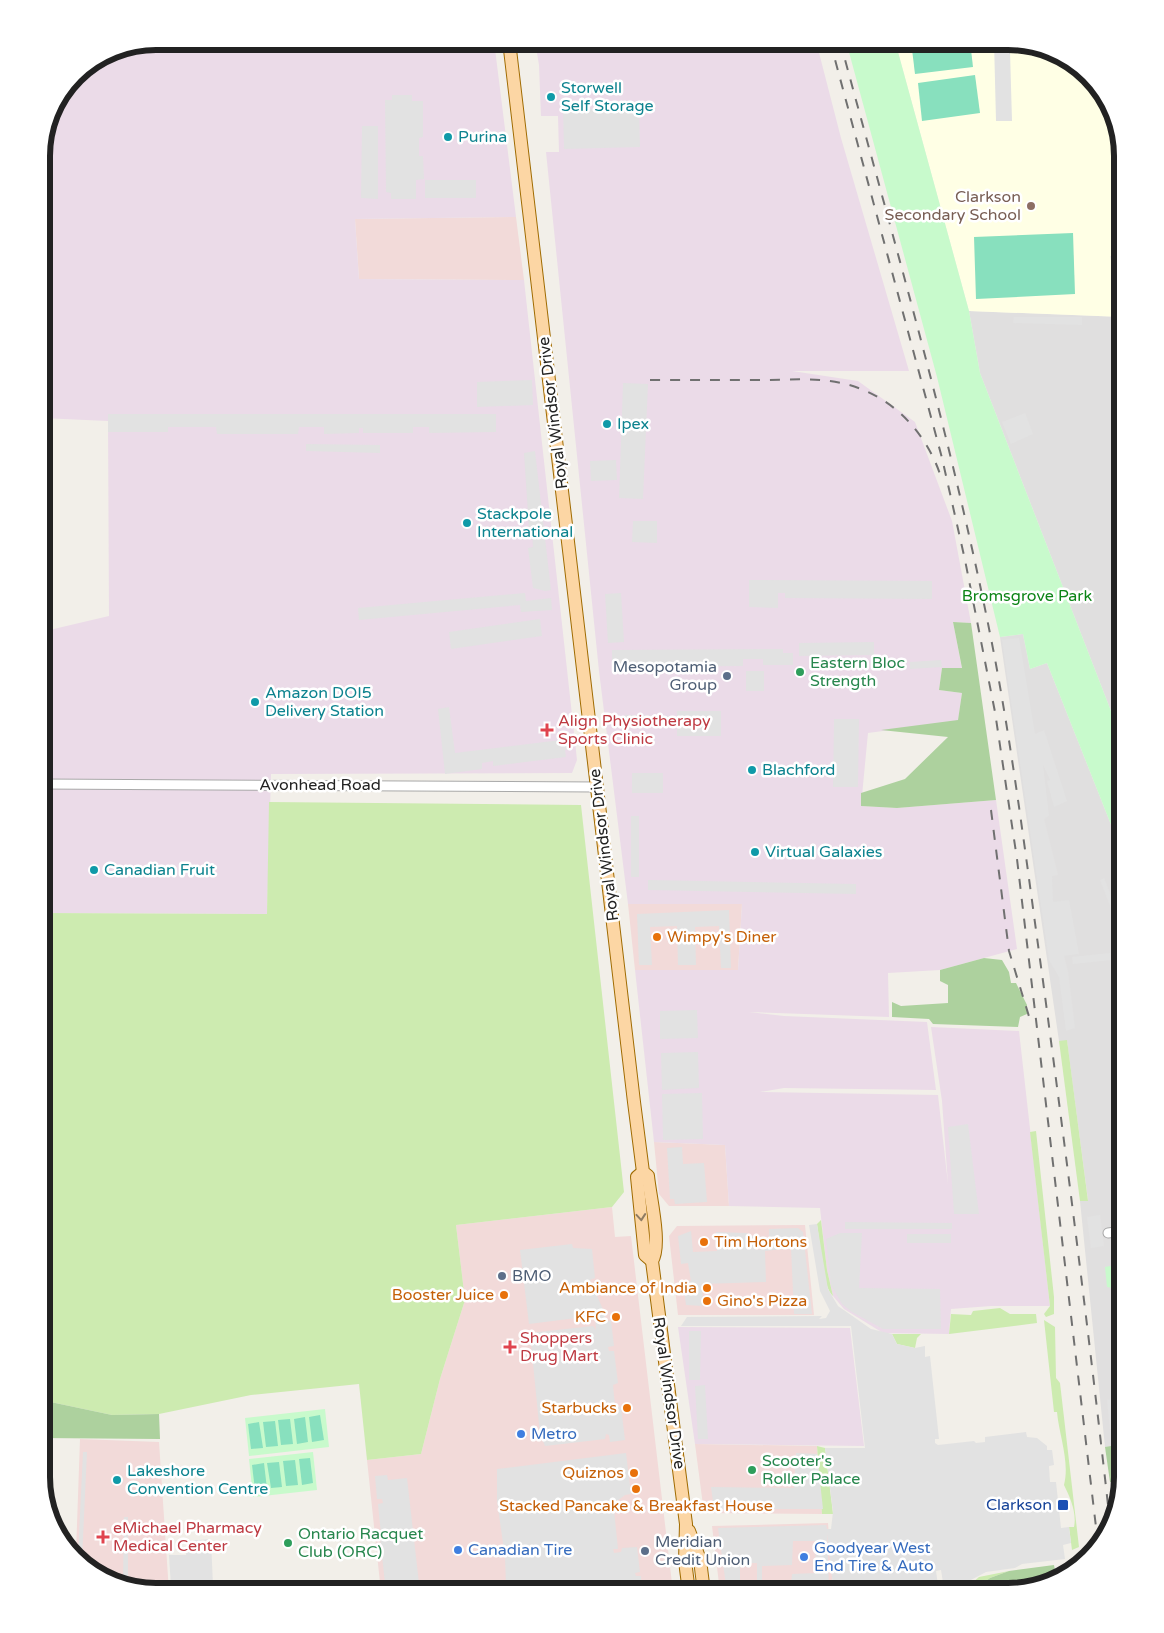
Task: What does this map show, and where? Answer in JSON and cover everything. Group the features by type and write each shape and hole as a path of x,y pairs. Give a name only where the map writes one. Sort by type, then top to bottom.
{"main road":[{"name":"Royal Windsor Drive","path":"510,50 643,1172 648,1176 657,1253 652,1261 686,1524 685,1561 688,1583"},
{"name":"Royal Windsor Drive","path":"686,1524 700,1560 703,1583"}],"street":[{"name":"Avonhead Road","path":"50,784 598,786"},
{"path":"1108,1233 1114,1232"}],"shaded area":[{"path":"156,50 495,50 516,217 355,219 359,279 524,280 577,760 572,773 271,774 267,914 50,913 50,630 109,616 108,421 50,418 50,149 61,109 76,86 86,76 103,64 122,56 136,52"},
{"path":"536,50 818,50 841,138 909,371 792,371 858,381 915,422 952,521 971,623 953,622 962,669 942,668 939,690 962,693 958,721 868,733 861,806 897,808 996,800 1017,949 940,970 888,973 889,1017 749,1012 784,1016 927,1022 936,1090 784,1088 760,1092 938,1095 948,1184 942,1101 931,1027 1019,1031 1050,1306 991,1306 951,1309 949,1334 883,1333 844,1309 833,1296 827,1270 820,1208 729,1206 725,1145 654,1142 635,970 738,970 742,904 628,904 599,671 546,152 559,152 558,116 541,116"},
{"name":"Clarkson Secondary School","path":"897,50 1015,50 1048,58 1061,64 1083,81 1100,103 1110,129 1114,156 1114,256 1110,256 1114,275 1114,317 969,311"},
{"path":"994,50 1020,51 1010,51 1012,121 996,121"},
{"path":"392,95 412,95 412,101 423,101 423,137 419,138 419,156 423,156 424,179 416,180 416,199 391,199 391,193 386,192 385,100 392,100"},
{"path":"639,108 640,147 564,149 563,110"},
{"path":"362,126 378,126 378,199 361,198"},
{"path":"425,180 476,180 476,198 425,198"},
{"path":"516,217 524,280 359,279 355,219"},
{"path":"969,311 1114,317 1114,719 980,373"},
{"path":"1014,317 1082,317 1082,325 1013,323"},
{"path":"532,380 533,405 477,407 477,382"},
{"path":"623,383 648,384 643,499 619,498"},
{"path":"1025,413 1033,434 1011,444 1002,422"},
{"path":"108,414 496,414 496,432 429,433 429,427 413,427 413,433 363,433 363,428 359,428 359,433 324,434 324,427 299,427 298,434 217,434 216,427 168,427 168,432 108,432"},
{"path":"306,444 380,445 380,453 306,451"},
{"path":"535,451 551,590 545,591 533,588 528,548 533,547 532,532 529,528 524,453"},
{"path":"616,460 617,480 591,481 590,461"},
{"path":"633,521 657,521 657,543 632,542"},
{"path":"749,580 932,581 932,599 785,598 785,593 778,593 778,608 749,607"},
{"path":"525,593 526,601 551,598 552,610 521,612 520,605 359,620 358,608"},
{"path":"621,593 624,642 608,643 605,594"},
{"path":"540,619 542,636 451,649 449,632"},
{"path":"1023,634 1030,669 1047,663 1114,832 1114,1446 1105,1447 1080,1201 1088,1200 1067,1041 1059,1041 1000,637"},
{"path":"1019,638 1035,734 1044,730 1067,801 1054,807 1047,781 1050,780 1043,765 1049,816 1044,819 1058,875 1052,876 1053,902 1069,900 1079,954 1064,956 1068,972 1075,1028 1066,1031 1059,977 1049,960 1002,640"},
{"path":"874,642 874,655 799,656 799,643"},
{"path":"783,649 783,653 793,653 793,665 763,665 763,659 743,659 743,666 612,667 612,650"},
{"path":"941,660 942,667 910,669 910,662"},
{"path":"746,671 764,671 764,691 746,691"},
{"path":"449,707 455,753 569,739 570,750 565,750 566,757 493,766 493,761 482,763 482,769 445,774 438,709"},
{"path":"677,711 721,711 721,736 677,736"},
{"path":"625,715 671,716 671,724 624,724"},
{"path":"834,719 859,719 858,787 833,787"},
{"path":"632,773 663,773 663,793 632,793"},
{"path":"631,816 639,816 639,877 631,877"},
{"path":"1104,878 1114,903 1114,916 1100,880"},
{"path":"648,880 856,884 856,894 648,890"},
{"path":"628,904 742,904 738,970 635,970"},
{"path":"729,910 731,968 721,968 719,926 695,927 696,965 678,965 677,926 650,927 652,965 639,965 637,914"},
{"path":"1110,953 1111,960 1073,964 1072,957"},
{"path":"697,1010 698,1038 660,1039 660,1011"},
{"path":"698,1052 699,1088 662,1090 661,1053"},
{"path":"702,1093 703,1139 663,1140 662,1094"},
{"path":"968,1124 979,1214 954,1214 948,1127"},
{"path":"654,1142 725,1145 729,1206 669,1206 659,1194"},
{"path":"682,1147 683,1164 704,1163 707,1202 675,1204 674,1199 670,1199 667,1148"},
{"path":"612,1207 615,1237 631,1236 672,1583 380,1583 367,1460 421,1454 440,1379 465,1300 456,1225"},
{"path":"1100,1215 1104,1246 1091,1248 1087,1217"},
{"path":"845,1222 952,1223 952,1229 845,1229"},
{"path":"817,1224 828,1289 838,1306 871,1329 892,1334 897,1344 915,1348 925,1346 925,1357 930,1356 939,1439 935,1439 935,1443 938,1445 974,1441 976,1443 985,1442 985,1437 1026,1432 1027,1437 1037,1438 1047,1446 1047,1450 1052,1450 1054,1465 1049,1466 1050,1482 1056,1482 1061,1528 1069,1527 1071,1543 1063,1545 1065,1559 1022,1564 1015,1568 986,1572 967,1583 943,1583 941,1570 936,1571 938,1583 833,1583 827,1533 829,1583 791,1583 792,1574 816,1573 815,1541 793,1541 792,1565 762,1566 762,1582 757,1582 757,1563 740,1563 740,1583 726,1583 718,1528 826,1525 827,1529 831,1529 833,1512 825,1448 865,1448 851,1326 681,1326 687,1317 822,1316 819,1319 826,1318 830,1311 820,1291 809,1225"},
{"path":"805,1225 814,1315 678,1315 669,1236 677,1226"},
{"path":"798,1228 803,1232 812,1314 794,1314 791,1248 765,1251 766,1282 702,1284 703,1306 686,1305 683,1283 691,1281 688,1263 681,1264 678,1236 691,1231 693,1252 717,1251 716,1232 746,1233 755,1237 756,1250 769,1248 769,1229"},
{"path":"840,1233 862,1233 859,1288 940,1289 941,1329 883,1329 852,1312 842,1304 831,1285 826,1239"},
{"path":"907,1234 951,1234 951,1243 907,1243"},
{"path":"572,1244 573,1248 592,1249 595,1278 590,1280 605,1314 605,1321 611,1321 614,1346 608,1347 609,1351 614,1351 618,1383 613,1385 615,1406 621,1407 625,1440 610,1442 609,1435 606,1434 605,1439 545,1446 540,1434 530,1333 593,1326 596,1330 595,1313 592,1313 592,1316 529,1324 520,1250"},
{"path":"678,1327 850,1328 864,1446 695,1444"},
{"path":"689,1331 701,1331 700,1380 689,1380"},
{"path":"705,1385 708,1439 698,1439 695,1386"},
{"path":"1114,1399 1114,1428 1110,1429 1107,1400"},
{"path":"80,1439 159,1442 168,1583 149,1583 116,1575 103,1569 76,1546"},
{"path":"695,1444 817,1446 822,1514 704,1513"},
{"path":"1112,1449 1114,1449 1114,1476"},
{"path":"83,1452 87,1452 82,1553 78,1549"},
{"path":"626,1453 631,1494 625,1495 609,1507 608,1510 614,1510 618,1549 613,1549 614,1553 621,1552 622,1548 637,1547 640,1572 635,1573 636,1576 641,1576 641,1583 506,1583 505,1557 497,1501 497,1469"},
{"path":"796,1453 817,1454 823,1509 714,1509 711,1487 794,1488"},
{"path":"387,1475 388,1480 407,1478 419,1583 385,1583 380,1538 385,1537 385,1533 381,1534 378,1504 383,1503 382,1499 377,1499 375,1476"},
{"path":"124,1517 128,1517 128,1579 123,1577"},
{"path":"828,1523 832,1583 719,1583 712,1526"},
{"path":"211,1539 213,1583 171,1583 169,1555 186,1555 187,1541"}],"green space":[{"name":"Bromsgrove Park","path":"848,50 897,50 969,311 980,373 1114,719 1114,832 1047,663 1030,669 1023,634 1000,637 937,377"},
{"path":"912,50 971,50 973,67 915,74"},
{"path":"975,75 980,113 922,121 918,83"},
{"path":"1073,233 1075,294 976,299 974,237"},
{"path":"953,622 971,623 996,800 897,808 861,806 861,793 905,779 948,737 881,730 958,720 962,693 939,690 942,668 962,668"},
{"path":"269,802 581,805 624,1192 612,1207 456,1225 465,1300 440,1379 421,1454 367,1460 359,1384 251,1395 159,1414 112,1415 50,1402 50,913 267,914"},
{"path":"984,958 1002,960 1009,972 1011,983 1016,983 1027,1005 1027,1014 1020,1017 1018,1027 933,1024 929,1019 892,1017 892,1002 901,1006 948,1003 948,985 940,981 940,970"},
{"path":"1067,1040 1088,1201 1080,1201 1059,1041"},
{"path":"1036,1131 1054,1297 1054,1314 1046,1317 1044,1314 1050,1306 1030,1132"},
{"path":"821,1220 827,1270 833,1296 826,1283 822,1263 817,1224"},
{"path":"1110,1266 1114,1268 1114,1288 1107,1287 1105,1267"},
{"path":"1000,1308 1010,1314 1036,1314 1037,1323 949,1334 951,1314 971,1315 973,1311"},
{"path":"1044,1320 1055,1327 1056,1378 1060,1383 1079,1547 1072,1550 1069,1527 1074,1527 1075,1516 1071,1500 1064,1485 1066,1476 1065,1458 1057,1412 1054,1412"},
{"path":"892,1334 921,1334 917,1338 915,1348 897,1344"},
{"path":"50,1402 112,1415 159,1414 160,1439 50,1438"},
{"path":"325,1409 329,1447 249,1456 245,1418"},
{"path":"320,1415 324,1440 312,1442 309,1417"},
{"path":"305,1417 308,1442 297,1444 294,1419"},
{"path":"290,1419 293,1444 281,1445 278,1420"},
{"path":"275,1421 278,1446 266,1447 263,1422"},
{"path":"259,1422 263,1448 251,1449 248,1424"},
{"path":"817,1446 825,1448 833,1514 822,1514"},
{"path":"1111,1446 1112,1449 1114,1482 1110,1482 1105,1447"},
{"path":"313,1452 317,1490 253,1497 249,1459"},
{"path":"310,1458 313,1483 302,1485 299,1459"},
{"path":"295,1460 298,1485 286,1486 283,1461"},
{"path":"279,1462 282,1487 271,1488 267,1463"},
{"path":"264,1463 267,1489 255,1490 252,1465"},
{"path":"1054,1565 1055,1572 1035,1579 1008,1581 1007,1583 983,1583 990,1578 1009,1571"},
{"path":"1009,1571 990,1578 983,1583 972,1583 979,1577"}],"water":[{"path":"1035,1579 1021,1582 1005,1583 1008,1581"}],"railway":[{"path":"832,50 942,458 965,560 995,712 1017,859 1097,1534"},
{"path":"842,50 943,426 962,503 995,659 1015,780 1043,981 1108,1509"},
{"path":"650,380 804,379 848,385 866,391 898,411 923,440 933,456 940,474"},
{"path":"991,810 1009,951 1031,1023"}],"place":[{"name":"Storwell Self Storage","path":"551,97"},
{"name":"Purina","path":"448,137"},
{"name":"Clarkson Secondary School","path":"1031,206"},
{"name":"Ipex","path":"607,424"},
{"name":"Stackpole International","path":"467,523"},
{"name":"Eastern Bloc Strength","path":"800,672"},
{"name":"Mesopotamia Group","path":"727,676"},
{"name":"Amazon DOI5 Delivery Station","path":"255,702"},
{"name":"Align Physiotherapy Sports Clinic","path":"547,730"},
{"name":"Blachford","path":"752,770"},
{"name":"Virtual Galaxies","path":"755,852"},
{"name":"Canadian Fruit","path":"94,870"},
{"name":"Wimpy's Diner","path":"657,937"},
{"name":"Tim Hortons","path":"704,1242"},
{"name":"BMO","path":"502,1276"},
{"name":"Ambiance of India","path":"707,1288"},
{"name":"Booster Juice","path":"504,1295"},
{"name":"Gino's Pizza","path":"707,1301"},
{"name":"KFC","path":"616,1317"},
{"name":"Shoppers Drug Mart","path":"510,1347"},
{"name":"Starbucks","path":"627,1408"},
{"name":"Metro","path":"521,1434"},
{"name":"Scooter's Roller Palace","path":"752,1470"},
{"name":"Quiznos","path":"634,1473"},
{"name":"Lakeshore Convention Centre","path":"117,1480"},
{"name":"Stacked Pancake & Breakfast House","path":"636,1489"},
{"name":"Clarkson","path":"1063,1505"},
{"name":"eMichael Pharmacy Medical Center","path":"103,1537"},
{"name":"Ontario Racquet Club (ORC)","path":"288,1543"},
{"name":"Canadian Tire","path":"458,1550"},
{"name":"Meridian Credit Union","path":"645,1551"},
{"name":"Goodyear West End Tire & Auto","path":"804,1557"}]}
